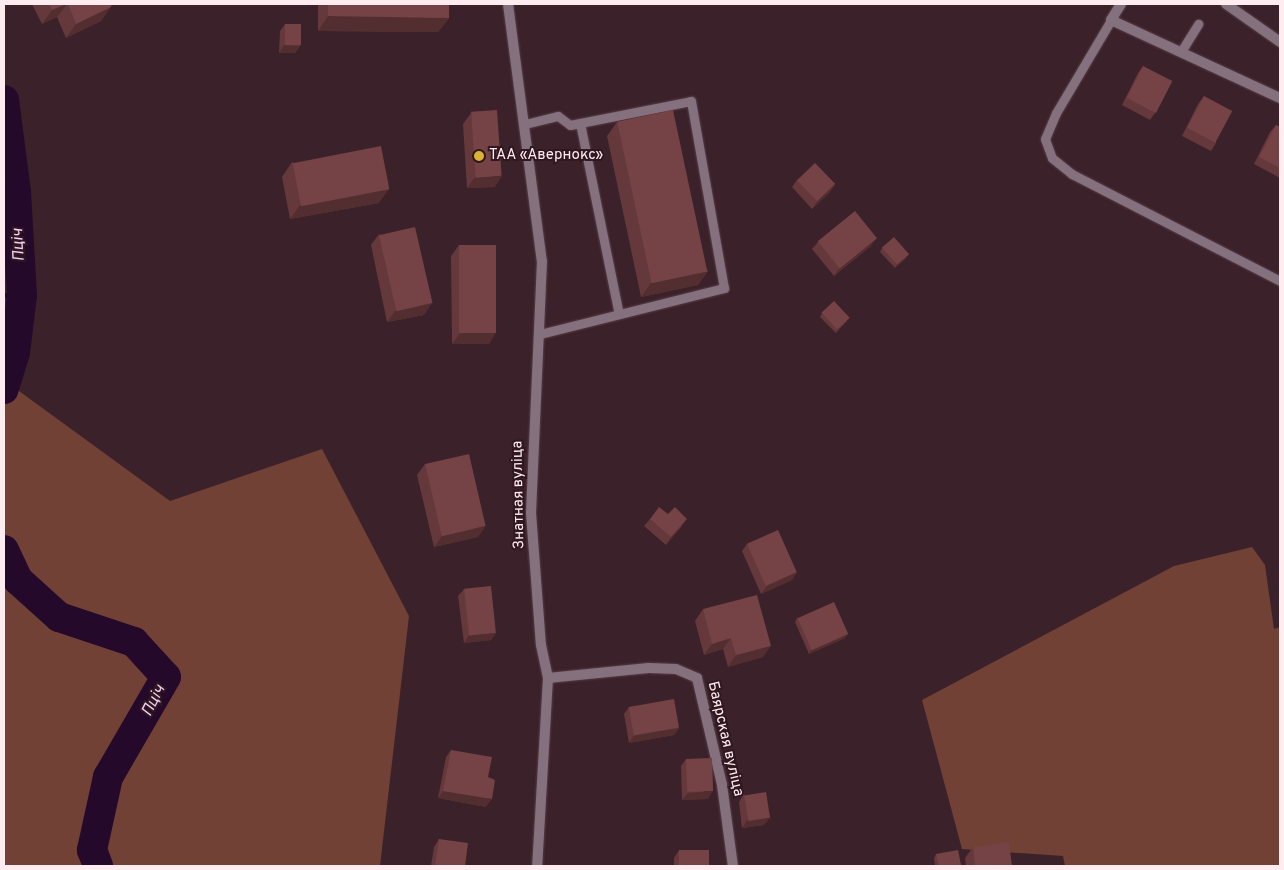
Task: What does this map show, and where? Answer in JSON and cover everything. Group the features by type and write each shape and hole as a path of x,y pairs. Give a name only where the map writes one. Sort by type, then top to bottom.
{"street":[{"name":"Знатная вуліца","path":"508,4 542,261 531,513 540,645 548,678 537,866"},
{"path":"1121,4 1111,20 1182,50 1280,98"},
{"path":"1226,4 1280,42"},
{"name":"Баярская вуліца","path":"548,678 649,668 676,668 697,678 722,785 733,866"}],"lane":[{"path":"1111,20 1056,113 1045,139 1052,158 1072,174 1280,280"},
{"path":"1182,50 1198,24"},
{"path":"525,124 558,116 570,125 580,124 691,102 724,288 539,334"},
{"path":"580,124 619,314"}],"shaded area":[{"path":"8,383 170,501 322,449 409,616 380,866 4,866 4,385"},
{"path":"1252,547 1265,565 1274,629 1280,627 1280,866 1065,866 1063,856 962,849 922,700 1174,566"}],"building":[{"path":"49,4 66,4 52,10"},
{"path":"68,4 110,4 111,7 76,24"},
{"path":"328,4 449,4 449,18 328,16"},
{"path":"285,24 301,24 301,45 285,45"},
{"path":"1143,66 1172,81 1156,113 1127,98"},
{"path":"1204,96 1232,111 1215,143 1187,128"},
{"path":"497,110 502,176 476,178 471,112"},
{"path":"673,110 707,271 652,283 617,122"},
{"path":"1276,125 1280,127 1280,168 1259,157"},
{"path":"381,146 389,189 301,206 293,163"},
{"path":"815,163 835,184 817,201 797,180"},
{"path":"855,211 877,238 840,268 818,241"},
{"path":"415,227 433,303 396,311 379,235"},
{"path":"894,237 909,254 897,265 882,247"},
{"path":"459,245 496,245 496,333 459,333"},
{"path":"834,301 850,318 837,329 822,313"},
{"path":"469,454 486,526 442,536 425,464"},
{"path":"659,507 668,514 675,507 687,519 671,537 650,519"},
{"path":"778,530 797,572 766,586 747,544"},
{"path":"491,586 496,633 469,636 464,589"},
{"path":"757,595 771,646 736,655 731,638 712,644 703,609"},
{"path":"834,602 848,634 812,650 797,618"},
{"path":"674,699 679,728 634,736 629,707"},
{"path":"451,750 492,757 488,777 495,780 492,799 443,791"},
{"path":"712,758 713,791 687,792 686,759"},
{"path":"766,792 770,818 748,821 744,795"},
{"path":"439,839 468,843 465,866 435,866"},
{"path":"1009,842 1012,866 975,866 973,847"},
{"path":"679,850 709,850 709,866 679,866"},
{"path":"958,850 961,865 939,866 936,854"}],"waterway":[{"name":"Пціч","path":"4,100 16,192 22,295 15,352 4,389"},
{"path":"4,295 22,295"},
{"name":"Пціч","path":"4,550 18,580 59,617 134,642 166,677 108,777 92,850 98,866"}],"place":[{"name":"ТАА «Авернокс»","path":"479,156"}]}
